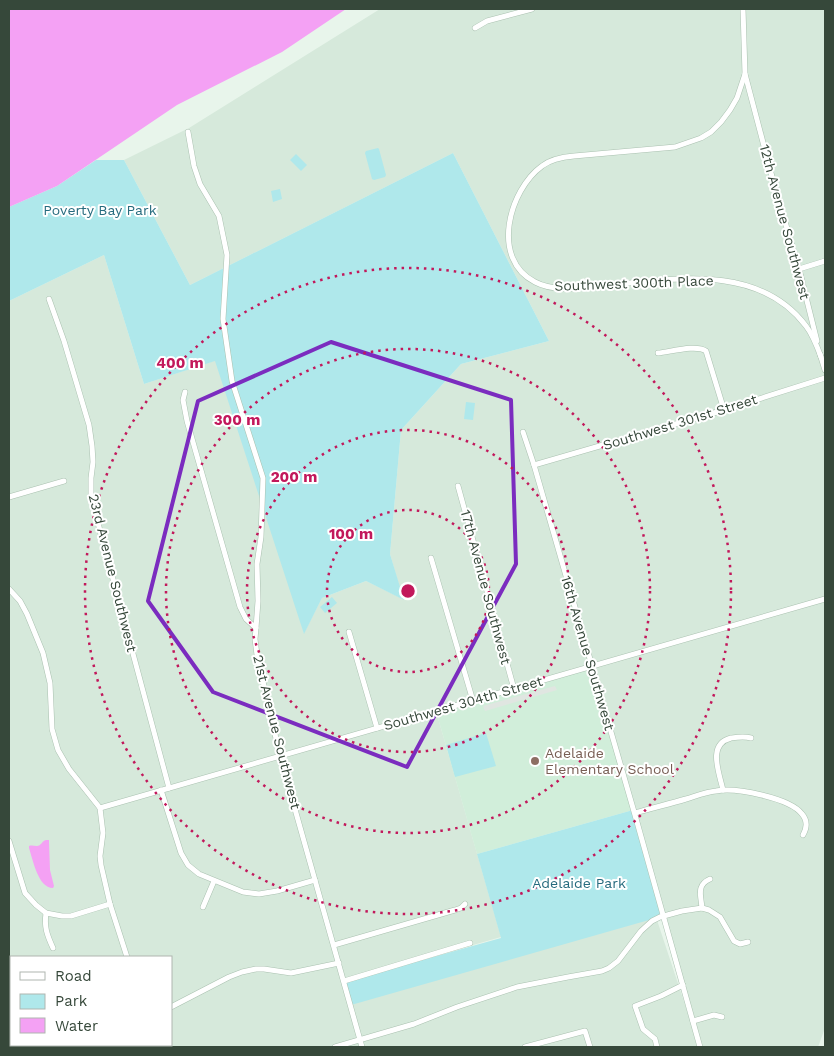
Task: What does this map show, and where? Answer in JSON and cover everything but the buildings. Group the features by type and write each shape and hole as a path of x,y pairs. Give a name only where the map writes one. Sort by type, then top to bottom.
{"street":[{"path":"475,28 487,21 532,9"},
{"path":"743,9 745,74"},
{"name":"Southwest 300th Place","path":"745,74 737,98 730,110 711,132 701,138 675,148 565,157 550,161 533,173 520,192 512,211 508,232 512,258 524,275 535,282 563,289 654,280 690,279 716,280 747,286 759,290 786,305 797,315 813,337 821,356"},
{"name":"12th Avenue Southwest","path":"745,74 775,188 799,268 825,370"},
{"name":"21st Avenue Southwest","path":"188,132 194,166 200,184 219,216 227,255 223,320 232,382 263,478 261,537 257,564 258,601 255,638 257,655 280,756 362,1047"},
{"path":"799,268 825,261"},
{"name":"23rd Avenue Southwest","path":"49,299 64,341 89,425 93,462 91,497 169,788"},
{"path":"658,353 695,348 706,350 724,410"},
{"name":"Southwest 301st Street","path":"534,465 724,410 825,378"},
{"path":"184,392 183,404 187,420 236,594 244,617 256,628"},
{"name":"16th Avenue Southwest","path":"523,432 592,666 700,1047"},
{"path":"9,497 64,481"},
{"name":"17th Avenue Southwest","path":"458,486 514,689"},
{"path":"431,558 472,701"},
{"path":"9,589 20,601 27,614 43,653 50,684 52,729 58,750 69,769 100,808 103,832 100,856 101,866 126,956"},
{"name":"Southwest 304th Street","path":"100,808 825,599"},
{"path":"349,632 377,728"},
{"path":"723,790 717,750 720,744 729,739 742,736 751,738"},
{"path":"161,790 186,863 199,874 243,892 258,894 277,891 315,880"},
{"path":"634,813 709,792 723,790 745,792 774,799 793,807 801,813 805,818 806,828 803,836"},
{"path":"9,841 25,893 46,913 71,916 110,904"},
{"path":"702,908 702,885 710,879"},
{"path":"203,907 214,881"},
{"path":"334,945 455,910 465,904"},
{"path":"335,1047 414,1024 516,987 596,973 609,968 618,962 632,942 652,921 682,910 702,908 713,912 720,917 734,941 740,944 748,942"},
{"path":"46,913 45,926 53,948"},
{"path":"344,981 470,943"},
{"path":"172,1006 242,972 264,969 291,974 339,963"},
{"path":"657,1047 655,1039 643,1028 635,1006 683,985"},
{"path":"693,1021 714,1015 722,1017"},
{"path":"525,1047 585,1030 590,1047"}],"highlighted area":[{"path":"331,342 511,400 516,564 407,767 213,692 148,601 198,401"}],"shaded area":[{"path":"380,9 825,9 825,1028 818,1047 700,1047 592,667 436,711 501,937 344,982 654,911 699,1047 9,1047 9,301 104,255 144,384 226,357 304,633 322,598 366,581 403,599 390,554 401,430 461,364 549,341 453,153 190,285 124,160 189,128"},
{"name":"Adelaide Elementary School","path":"592,666 633,810 477,854 436,711"},
{"path":"555,686 557,690 485,711 483,706"}],"green space":[{"path":"378,148 386,175 374,180 372,179 365,153 366,151"},
{"name":"Poverty Bay Park","path":"453,153 549,341 461,364 401,430 390,554 404,600 366,581 322,598 304,634 215,361 144,384 104,255 9,301 9,207 57,186 96,160 124,160 190,285"},
{"path":"296,154 307,165 301,171 290,160"},
{"path":"280,189 282,199 273,202 271,191"},
{"path":"466,402 475,403 473,420 464,419"},
{"path":"332,597 337,603 325,613 320,607"},
{"path":"486,733 496,766 455,777 446,745"},
{"name":"Adelaide Park","path":"633,810 663,916 351,1005 344,982 501,938 477,854"}],"water":[{"path":"9,9 346,9 282,52 177,105 57,186 9,207"},
{"path":"49,840 53,888 48,887 40,879 29,848 29,846 38,846"}],"place":[{"name":"Adelaide Elementary School","path":"535,761"}]}
